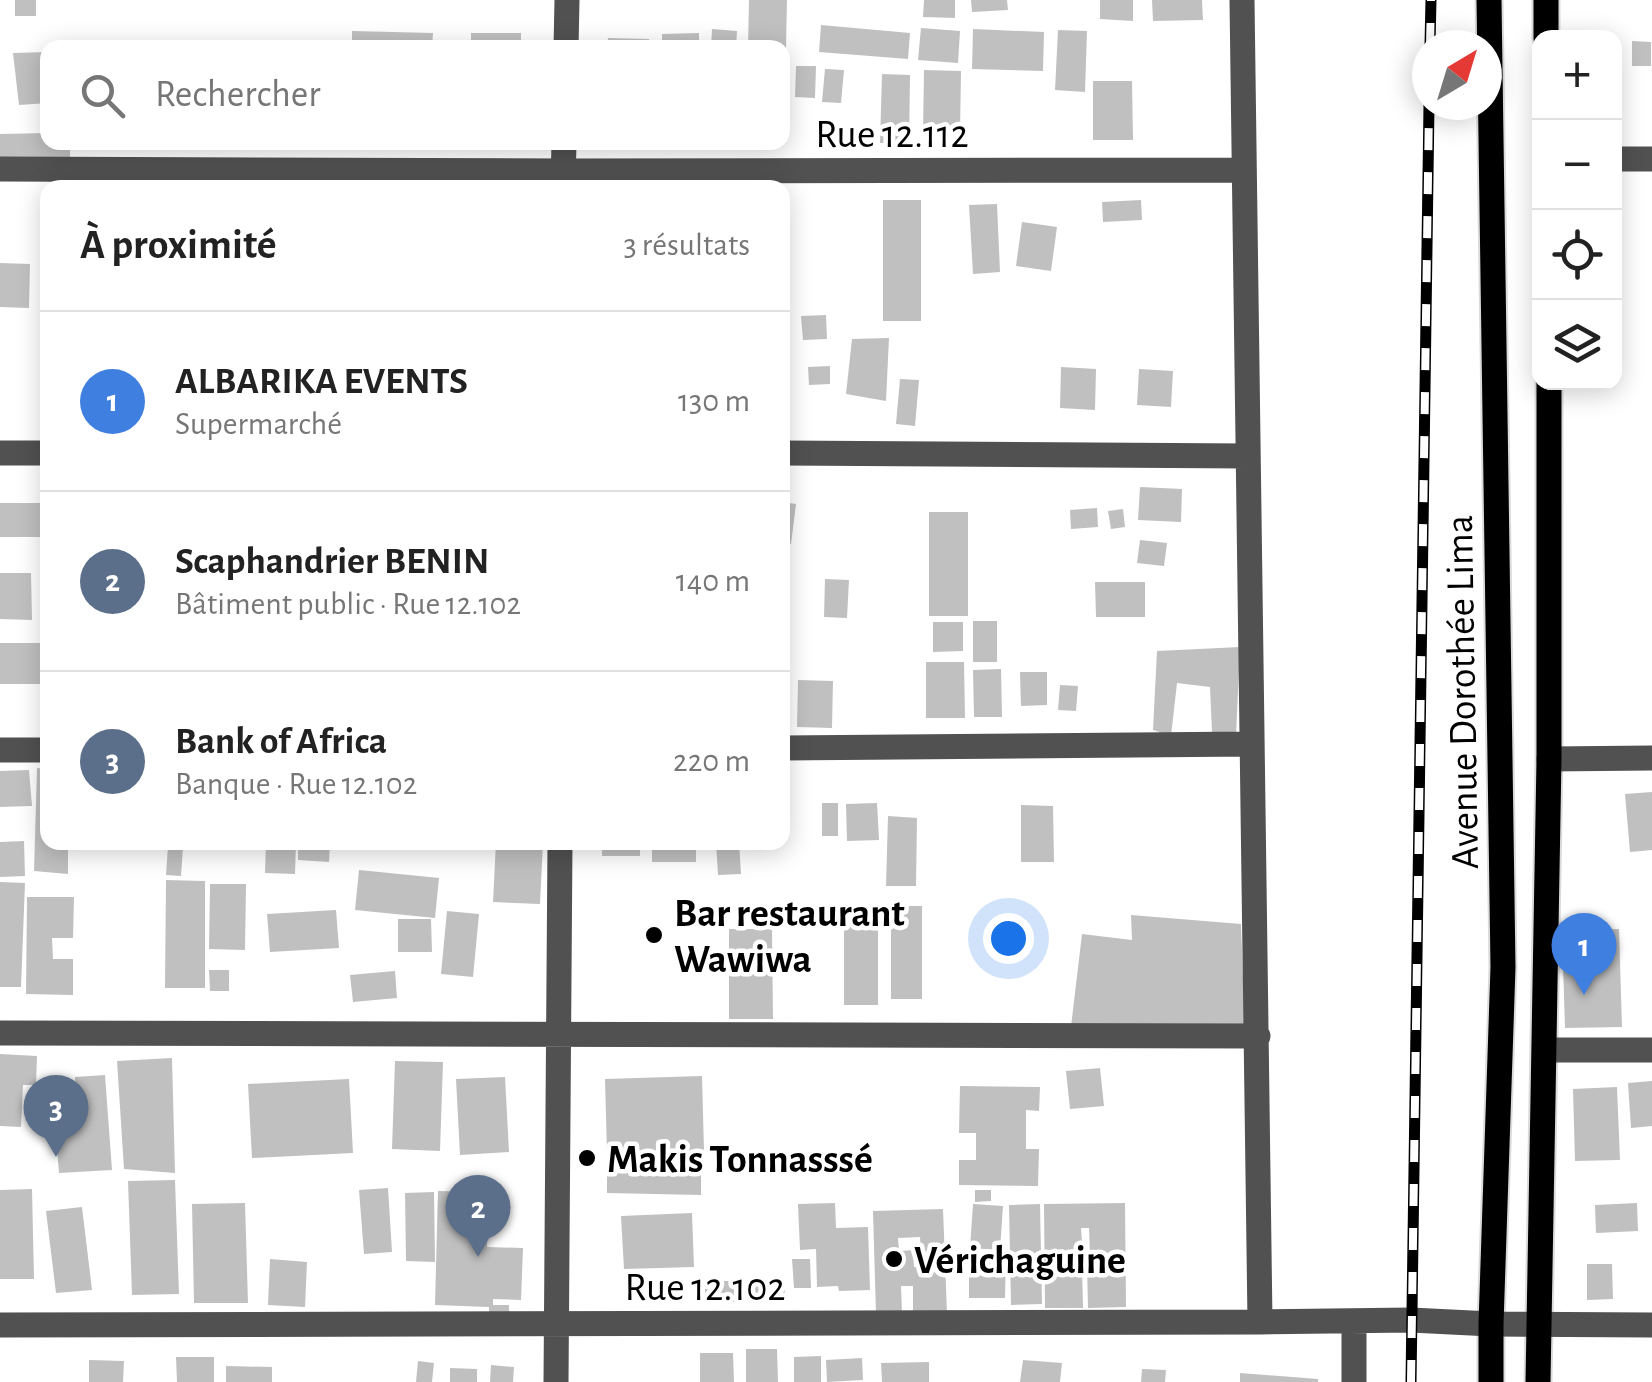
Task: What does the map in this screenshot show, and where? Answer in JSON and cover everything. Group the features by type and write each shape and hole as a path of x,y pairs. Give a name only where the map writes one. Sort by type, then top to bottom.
{"main road":[{"name":"Avenue Dorothée Lima","path":"1488,0 1502,967 1491,1382"},
{"path":"1546,0 1546,30"},
{"name":"Avenue Dorothée Lima","path":"1538,1382 1549,758 1549,390"}],"street":[{"path":"566,40 567,0"},
{"path":"1242,0 1260,1322"},
{"path":"563,180 564,150"},
{"path":"1622,158 1652,159"},
{"name":"Rue 12.112","path":"0,169 563,180 1244,170"},
{"path":"790,452 1248,456"},
{"path":"0,453 40,453"},
{"path":"790,748 1252,744"},
{"path":"0,750 40,750"},
{"path":"1549,758 1652,758"},
{"path":"556,1382 560,850"},
{"path":"0,1033 1258,1036"},
{"path":"1545,1050 1652,1050"},
{"name":"Rue 12.102","path":"0,1325 1410,1320 1652,1325"},
{"path":"1354,1322 1354,1382"}],"building":[{"path":"15,0 36,0 36,16 15,16"},
{"path":"749,0 787,0 786,40 748,40"},
{"path":"924,0 955,0 955,18 923,17"},
{"path":"971,0 1007,0 1008,10 972,12"},
{"path":"1100,0 1133,0 1133,21 1100,19"},
{"path":"1152,0 1202,0 1203,20 1153,21"},
{"path":"821,25 910,33 908,59 819,52"},
{"path":"921,28 960,31 958,63 918,60"},
{"path":"712,29 737,31 736,40 711,40"},
{"path":"973,29 1044,32 1043,71 972,69"},
{"path":"1058,30 1087,31 1085,92 1055,90"},
{"path":"352,31 433,33 433,40 352,40"},
{"path":"471,33 521,33 521,40 471,40"},
{"path":"699,33 699,40 662,40 662,34"},
{"path":"1632,41 1651,42 1651,66 1632,66"},
{"path":"40,52 40,104 19,105 13,53"},
{"path":"796,66 816,66 815,98 795,97"},
{"path":"825,69 844,70 841,103 822,102"},
{"path":"924,70 961,71 960,134 923,133"},
{"path":"882,74 910,75 909,144 880,143"},
{"path":"1093,81 1132,81 1133,140 1093,140"},
{"path":"40,133 40,150 70,150 70,164 0,165 0,134"},
{"path":"883,200 921,200 921,321 883,321"},
{"path":"1141,200 1142,220 1103,222 1102,202"},
{"path":"997,204 1000,272 973,274 969,205"},
{"path":"1022,222 1057,227 1051,271 1016,266"},
{"path":"0,263 30,264 29,308 0,307"},
{"path":"826,315 827,339 803,340 801,316"},
{"path":"889,338 886,401 846,394 852,339"},
{"path":"830,366 830,384 809,385 808,367"},
{"path":"1061,367 1096,369 1095,410 1060,408"},
{"path":"1139,369 1173,371 1171,407 1137,405"},
{"path":"900,379 919,380 915,426 896,424"},
{"path":"1140,487 1182,489 1181,522 1138,520"},
{"path":"0,503 40,503 40,537 0,537"},
{"path":"790,503 796,504 790,544"},
{"path":"1097,508 1098,527 1071,529 1070,510"},
{"path":"1123,509 1125,527 1111,529 1108,511"},
{"path":"929,512 968,512 968,616 929,616"},
{"path":"1140,540 1167,543 1164,566 1137,563"},
{"path":"0,573 31,573 32,620 0,619"},
{"path":"825,579 849,580 847,618 824,617"},
{"path":"1095,582 1145,582 1145,617 1096,617"},
{"path":"973,621 997,621 997,662 973,662"},
{"path":"933,622 963,622 963,651 933,652"},
{"path":"0,643 40,643 40,684 0,684"},
{"path":"1240,647 1236,736 1212,732 1210,687 1177,683 1171,736 1153,730 1157,651"},
{"path":"926,662 964,662 965,718 926,718"},
{"path":"1001,669 1002,717 974,717 973,670"},
{"path":"1020,672 1047,672 1047,705 1021,706"},
{"path":"798,680 833,681 832,728 797,727"},
{"path":"1060,685 1078,686 1076,711 1058,710"},
{"path":"37,768 40,850 68,850 68,874 34,871"},
{"path":"29,770 32,806 0,807 0,771"},
{"path":"1652,792 1652,850 1630,852 1625,794"},
{"path":"822,803 838,803 838,836 822,836"},
{"path":"877,803 879,840 847,841 846,804"},
{"path":"1021,805 1053,806 1054,862 1021,862"},
{"path":"888,816 917,818 916,886 886,886"},
{"path":"24,841 25,876 0,877 0,842"},
{"path":"168,850 183,850 181,876 166,875"},
{"path":"266,850 296,850 295,874 265,873"},
{"path":"298,850 330,850 329,862 298,860"},
{"path":"496,850 543,850 540,904 493,902"},
{"path":"602,850 640,850 640,856 602,856"},
{"path":"652,850 696,850 696,862 652,862"},
{"path":"716,850 740,850 741,874 718,875"},
{"path":"359,870 439,878 435,918 355,910"},
{"path":"166,880 205,881 205,988 165,988"},
{"path":"0,882 25,883 21,987 0,987"},
{"path":"210,884 246,884 245,950 209,949"},
{"path":"27,897 74,897 73,938 52,938 53,959 73,959 73,995 26,994"},
{"path":"891,906 922,906 922,999 891,999"},
{"path":"844,907 878,908 878,1005 844,1005"},
{"path":"336,910 339,948 270,952 267,914"},
{"path":"447,911 479,914 473,977 441,974"},
{"path":"1131,915 1241,924 1245,1031 1070,1035 1082,934 1132,940"},
{"path":"398,919 431,919 432,952 398,952"},
{"path":"729,929 772,929 773,1019 729,1019"},
{"path":"1619,929 1622,1027 1565,1028 1562,931"},
{"path":"209,970 229,970 229,991 210,991"},
{"path":"395,971 397,998 353,1002 350,975"},
{"path":"0,1054 37,1056 36,1085 23,1085 21,1127 0,1126"},
{"path":"172,1058 175,1173 124,1169 117,1061"},
{"path":"395,1061 443,1062 440,1151 392,1149"},
{"path":"1100,1068 1104,1106 1070,1109 1066,1071"},
{"path":"105,1075 112,1170 59,1173 52,1090 75,1089 75,1077"},
{"path":"702,1076 704,1151 607,1153 605,1079"},
{"path":"505,1077 509,1152 460,1155 456,1079"},
{"path":"349,1079 353,1153 252,1158 248,1084"},
{"path":"1652,1081 1652,1126 1631,1128 1628,1083"},
{"path":"960,1086 1040,1087 1039,1111 1026,1110 1026,1149 1039,1149 1038,1186 959,1185 959,1160 976,1160 976,1133 959,1133"},
{"path":"1617,1087 1620,1160 1575,1161 1573,1089"},
{"path":"607,1162 701,1163 701,1195 607,1193"},
{"path":"175,1180 179,1294 132,1295 128,1181"},
{"path":"388,1188 392,1252 364,1254 359,1190"},
{"path":"32,1189 34,1279 0,1279 0,1190"},
{"path":"975,1190 991,1190 991,1201 975,1202"},
{"path":"438,1191 489,1192 487,1247 523,1248 521,1300 493,1299 493,1305 509,1305 509,1314 489,1313 489,1307 435,1305"},
{"path":"434,1192 435,1262 406,1261 405,1193"},
{"path":"245,1203 248,1303 194,1303 192,1204"},
{"path":"835,1203 836,1228 868,1227 870,1290 817,1287 816,1249 800,1250 798,1204"},
{"path":"1125,1203 1126,1307 1088,1308 1087,1264 1082,1264 1083,1308 1045,1308 1044,1204","holes":["1081,1228 1089,1228 1090,1256 1083,1256"]},
{"path":"1637,1203 1638,1231 1596,1233 1595,1205"},
{"path":"973,1204 1003,1206 1000,1250 970,1248"},
{"path":"1040,1204 1042,1304 1011,1305 1009,1205"},
{"path":"82,1207 92,1290 56,1293 46,1211"},
{"name":"Vérichaguine","path":"943,1209 947,1313 913,1314 913,1286 901,1286 902,1313 876,1314 873,1211","holes":["920,1237 922,1267 914,1267 913,1250 899,1251 898,1238"]},
{"path":"692,1213 694,1267 624,1269 621,1216"},
{"path":"969,1253 1006,1253 1005,1298 969,1298"},
{"path":"270,1259 307,1262 305,1307 268,1305"},
{"path":"792,1259 810,1259 811,1288 794,1288"},
{"path":"1587,1264 1612,1264 1613,1299 1587,1300"},
{"path":"784,1278 785,1298 751,1300 750,1280"},
{"path":"705,1281 739,1281 739,1302 705,1301"},
{"path":"746,1349 777,1349 778,1382 746,1382"},
{"path":"700,1353 733,1353 734,1382 700,1382"},
{"path":"821,1356 821,1382 794,1382 794,1357"},
{"path":"176,1357 214,1357 214,1382 177,1382"},
{"path":"862,1358 863,1380 827,1382 826,1360"},
{"path":"89,1360 124,1361 123,1382 89,1382"},
{"path":"1023,1360 1062,1363 1060,1382 1020,1382"},
{"path":"418,1361 434,1363 432,1382 416,1382"},
{"path":"929,1362 929,1382 882,1382 881,1363"},
{"path":"491,1365 514,1367 513,1382 490,1382"},
{"path":"226,1366 272,1367 272,1382 226,1382"},
{"path":"450,1368 477,1369 477,1382 450,1382"},
{"path":"1142,1369 1166,1370 1165,1382 1141,1382"},
{"path":"1240,1373 1318,1379 1318,1382 1240,1382"}],"railway":[{"path":"1430,30 1431,0"},
{"path":"1411,1382 1429,120"}],"place":[{"name":"Bar restaurant Wawiwa","path":"654,935"},
{"name":"ALBARIKA EVENTS","path":"1584,995"},
{"name":"Bank of Africa","path":"56,1157"},
{"name":"Makis Tonnasssé","path":"587,1158"},
{"name":"Scaphandrier BENIN","path":"478,1257"},
{"name":"Vérichaguine","path":"894,1259"}]}
